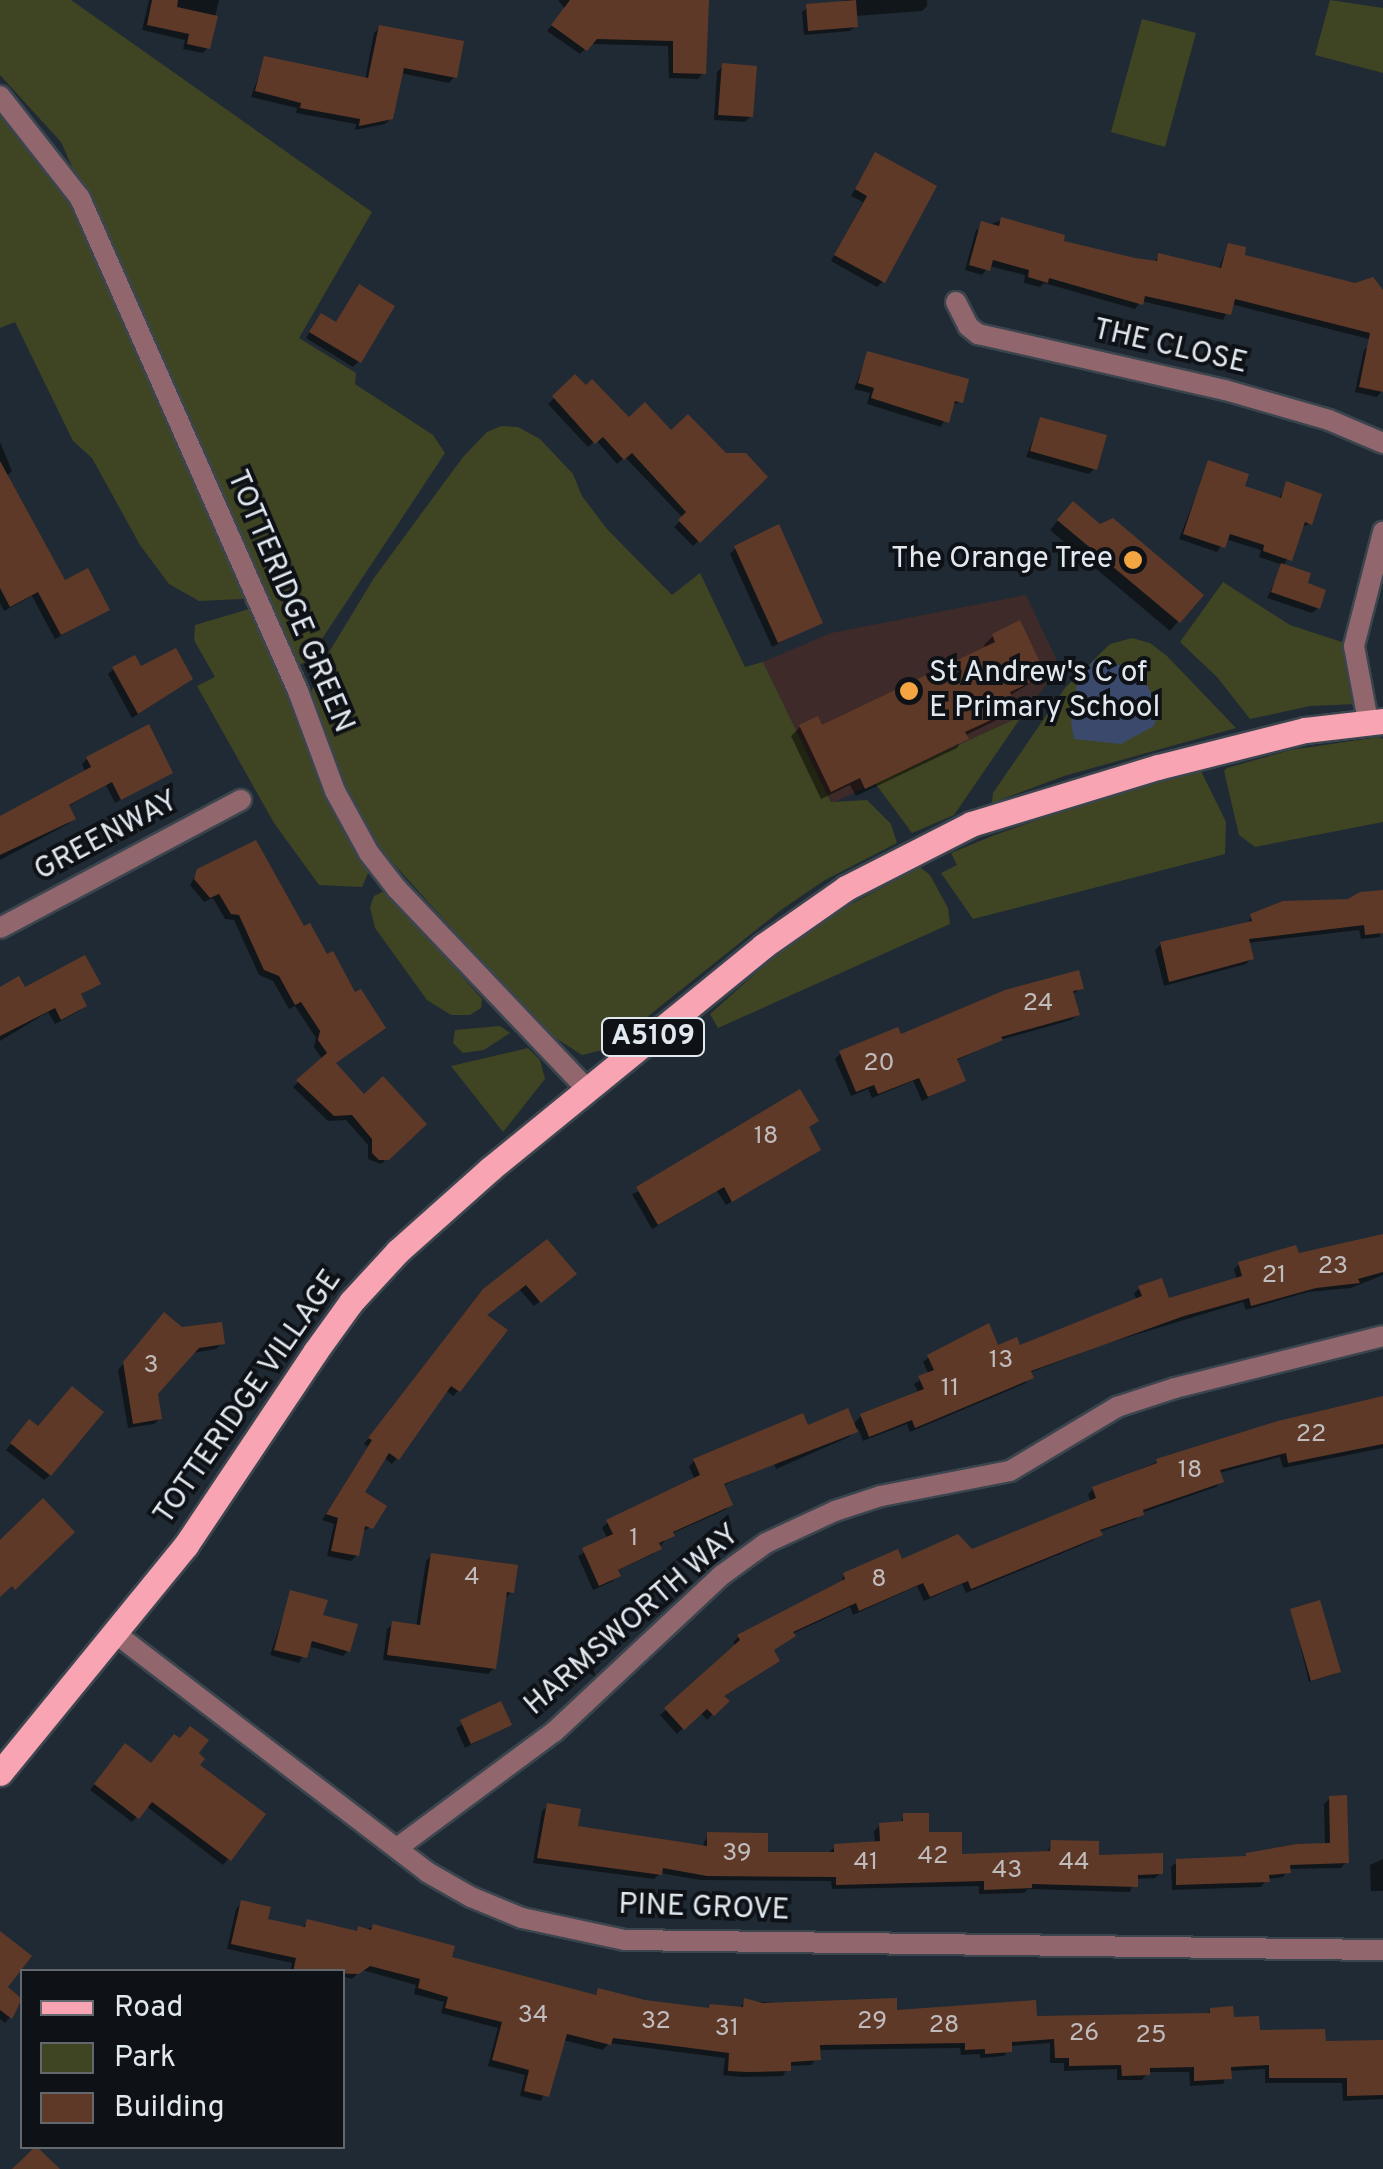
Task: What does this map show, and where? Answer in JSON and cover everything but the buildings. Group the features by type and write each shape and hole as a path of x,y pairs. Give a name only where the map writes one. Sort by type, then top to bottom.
{"main road":[{"name":"TOTTERIDGE VILLAGE","path":"116,1634 224,1492 351,1302 398,1251 587,1089 807,913 846,888 971,824 1158,767 1305,730 1376,721"},
{"name":"A5109","path":"0,1773 116,1634"}],"street":[{"name":"TOTTERIDGE GREEN","path":"0,96 80,198 298,691 335,790 369,853 397,889 587,1089"},
{"name":"THE CLOSE","path":"956,302 968,326 978,334 1225,390 1329,420 1383,443"},
{"path":"1376,721 1354,646 1383,532"},
{"name":"GREENWAY","path":"0,928 241,800"},
{"name":"HARMSWORTH WAY","path":"396,1848 554,1732 722,1575 766,1543 835,1511 881,1496 1010,1471 1116,1407 1193,1383 1383,1336"},
{"name":"PINE GROVE","path":"116,1634 396,1848 471,1898 522,1918 625,1940 1383,1950"}],"shaded area":[{"name":"St Andrew's C of E Primary School","path":"1026,595 1060,667 1022,716 832,803 763,662 831,633"}],"green space":[{"path":"0,0 71,0 372,212 299,338 356,373 355,384 433,435 445,453 308,660 300,665 293,663 61,142 0,75"},
{"path":"1330,0 1383,8 1383,73 1315,55"},
{"path":"1142,19 1196,33 1165,147 1111,132"},
{"path":"0,103 60,181 78,215 247,593 242,599 199,601 169,584 140,545 92,458 73,441 15,322 0,328"},
{"path":"501,426 518,427 540,439 573,474 582,496 607,529 672,595 700,573 745,667 763,662 831,802 867,800 891,824 897,843 825,880 781,910 607,1049 582,1055 543,1030 385,854 354,809 313,711 312,690 326,657 374,578 463,457 487,432"},
{"path":"1223,582 1290,625 1345,643 1358,704 1310,706 1250,719 1217,677 1180,642"},
{"path":"256,607 338,823 369,871 362,887 319,885 274,823 197,686 215,677 194,640 195,625"},
{"path":"1132,638 1150,643 1167,656 1236,728 1064,776 992,803 993,793 1065,688 1110,644"},
{"path":"1022,716 954,815 912,833 875,783"},
{"path":"1383,739 1383,822 1255,847 1239,835 1224,771 1227,768 1290,750"},
{"path":"1201,771 1226,822 1225,854 973,919 941,873 957,865 951,853 992,836 1093,800"},
{"path":"920,867 930,875 948,908 950,924 718,1028 710,1014 785,947 835,913"},
{"path":"382,892 390,895 482,999 481,1008 470,1015 451,1015 427,1000 375,928 370,907 374,896"},
{"path":"500,1026 510,1033 484,1050 463,1053 453,1043 455,1030"},
{"path":"528,1048 540,1060 545,1079 503,1132 451,1066"}],"water":[{"path":"1103,656 1143,678 1159,707 1154,726 1121,744 1074,739 1071,723 1077,683 1093,661"}],"place":[{"name":"The Orange Tree","path":"1133,560"},
{"name":"St Andrew's C of E Primary School","path":"909,691"}]}
